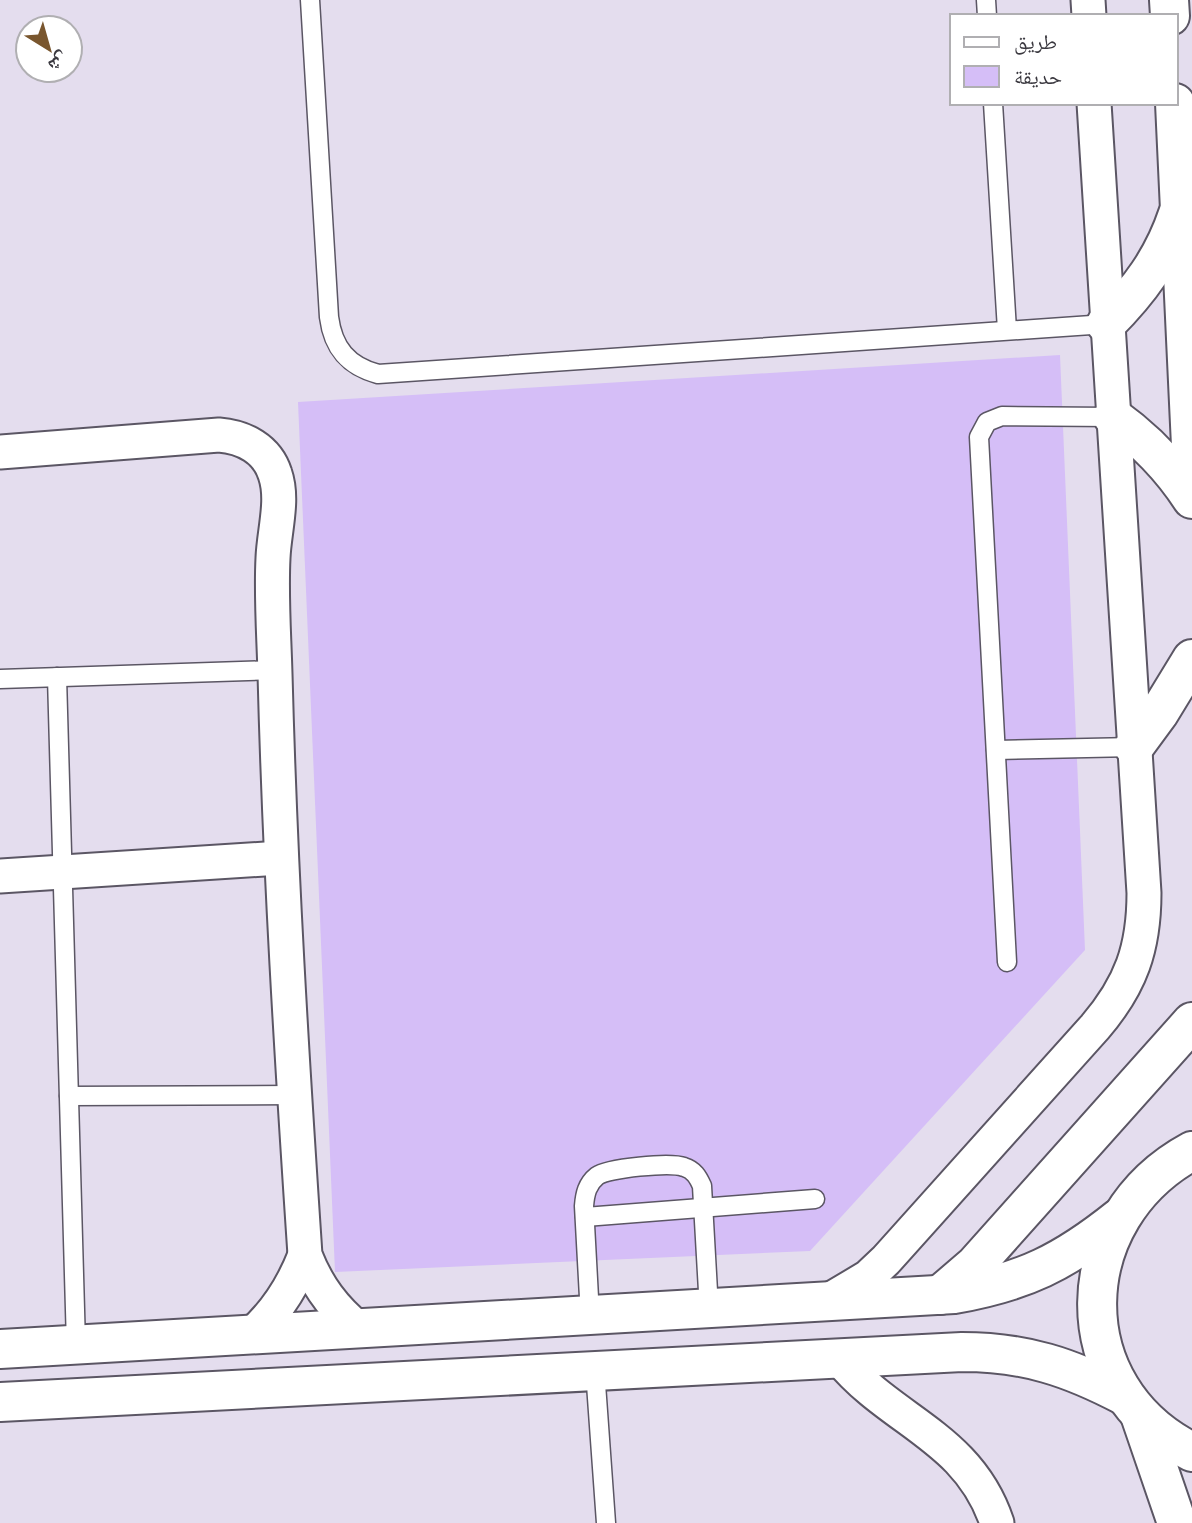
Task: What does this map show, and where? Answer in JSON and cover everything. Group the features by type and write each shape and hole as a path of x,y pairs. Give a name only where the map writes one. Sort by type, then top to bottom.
{"main road":[{"path":"1175,105 1192,467"},
{"path":"1106,324 1132,298 1154,269 1170,237 1181,202"},
{"path":"1112,416 1159,454 1192,499"},
{"path":"1134,747 1159,713 1192,659"},
{"path":"940,1295 975,1265 1192,1023"},
{"path":"1177,1523 1133,1406 1108,1363 1098,1326 1097,1289 1104,1252 1119,1218 1142,1187 1181,1157 1192,1125"},
{"path":"0,1349 940,1295 985,1289 1043,1270 1070,1255 1119,1218"},
{"path":"0,1402 962,1352 1019,1355 1074,1371 1133,1406 1171,1442 1192,1452"}],"street":[{"path":"827,1302 868,1277 886,1260 1095,1027 1123,990 1140,946 1144,920 1094,105"},
{"path":"0,452 233,436 259,449 275,472 278,487 273,559 280,858 305,1255 321,1289 332,1304 360,1330"},
{"path":"0,876 280,858"},
{"path":"251,1335 266,1322 290,1290 305,1255"},
{"path":"839,1358 865,1385 954,1453 983,1490 997,1523"}],"lane":[{"path":"310,0 328,317 338,348 348,361 362,370 378,374 1106,324"},
{"path":"993,105 1007,330"},
{"path":"1007,962 979,436 987,422 1002,416 1112,416"},
{"path":"0,679 275,670"},
{"path":"57,677 76,1345"},
{"path":"996,750 1134,747"},
{"path":"69,1096 295,1095"},
{"path":"590,1316 585,1194 590,1184 598,1175 619,1169 677,1165 685,1167 699,1178 702,1186 709,1309"},
{"path":"585,1217 815,1199"},
{"path":"595,1370 606,1523"}],"green space":[{"path":"1060,355 1085,950 810,1251 335,1272 298,402"}]}
